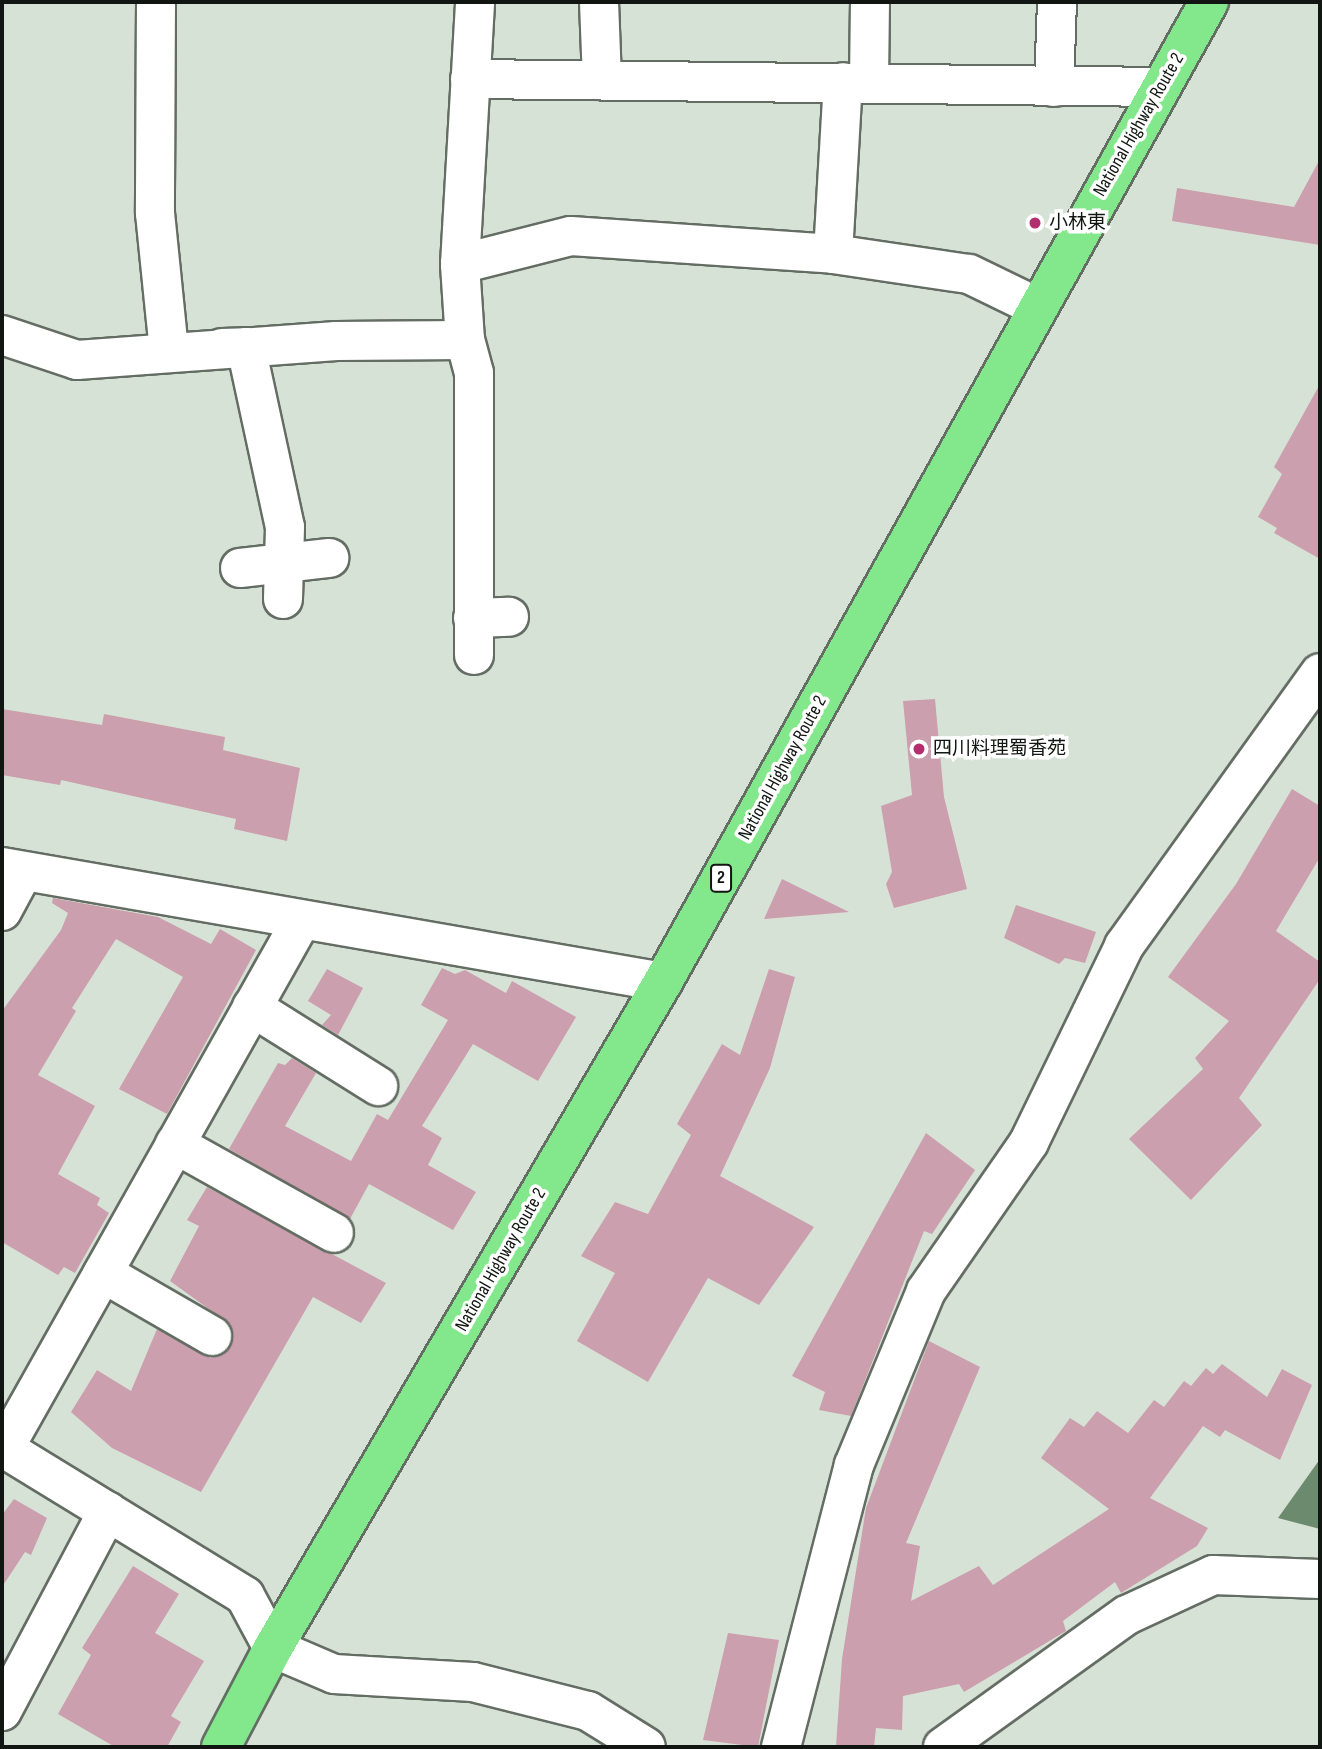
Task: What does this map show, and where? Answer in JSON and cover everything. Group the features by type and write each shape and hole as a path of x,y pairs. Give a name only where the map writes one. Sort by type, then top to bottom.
{"highway":[{"name":"National Highway Route 2","path":"221,1747 273,1648 663,982 1035,306 1209,2"}],"street":[{"path":"156,2 155,214 169,351"},
{"path":"475,2 460,264 465,340 474,373 485,630"},
{"path":"599,2 602,80"},
{"path":"833,254 856,82 870,2"},
{"path":"1054,87 1057,2"},
{"path":"470,79 1161,87"},
{"path":"460,264 571,236 833,254 970,274 1035,306"},
{"path":"2,335 77,360 246,346"},
{"path":"77,360 246,346 465,340"},
{"path":"246,346 285,527 284,583"},
{"path":"240,568 284,583 329,558"},
{"path":"780,1747 854,1465 926,1291 1029,1142 1124,946 1320,673"},
{"path":"2,911 12,870 663,982"},
{"path":"301,921 4,1447 245,1596 273,1648 334,1674 472,1682 588,1711 646,1747"},
{"path":"252,1007 378,1086"},
{"path":"176,1144 334,1233"},
{"path":"103,1273 212,1336"},
{"path":"2,1711 108,1511"},
{"path":"943,1747 1127,1615 1213,1575 1320,1579"}],"shaded area":[{"path":"1320,1459 1320,1529 1278,1518"}],"building":[{"path":"1320,159 1320,245 1172,221 1177,188 1294,207"},
{"path":"1320,384 1320,559 1274,533 1277,528 1258,517 1282,474 1274,467"},
{"path":"935,699 944,797 967,889 894,908 886,884 892,872 881,806 912,795 903,701"},
{"path":"2,709 102,725 104,714 225,737 223,750 300,768 287,841 234,829 236,819 61,780 60,785 2,775"},
{"path":"1292,789 1320,806 1320,857 1276,931 1320,962 1320,979 1239,1098 1262,1125 1191,1200 1129,1139 1203,1069 1195,1058 1229,1021 1168,977 1236,884"},
{"path":"782,879 849,912 764,919"},
{"path":"53,898 158,917 211,944 220,929 256,950 167,1114 119,1089 183,977 116,939 72,1008 76,1011 38,1075 95,1106 58,1174 100,1198 97,1205 109,1213 75,1273 64,1267 58,1275 2,1242 2,1011 61,930 68,913 52,903"},
{"path":"1016,905 1096,932 1085,963 1065,958 1059,964 1004,938"},
{"path":"442,968 455,974 465,970 506,993 512,981 576,1017 538,1081 473,1044 422,1126 442,1138 428,1165 476,1192 453,1230 369,1184 350,1219 229,1149 278,1063 285,1065 292,1058 316,1073 285,1126 351,1161 377,1114 388,1120 448,1020 421,1005"},
{"path":"327,969 363,988 338,1035 322,1025 331,1015 308,1001"},
{"path":"769,969 795,977 770,1068 720,1176 814,1227 759,1305 708,1278 648,1382 577,1341 615,1273 581,1256 615,1202 648,1214 691,1135 677,1124 722,1044 740,1055"},
{"path":"926,1133 975,1170 932,1234 924,1231 851,1416 819,1410 825,1392 792,1376"},
{"path":"207,1187 386,1283 361,1323 313,1297 201,1492 112,1448 71,1412 97,1370 131,1391 157,1329 211,1358 231,1347 231,1325 170,1281 199,1226 187,1220"},
{"path":"929,1341 980,1367 906,1543 920,1546 911,1601 979,1566 993,1585 1109,1509 1041,1458 1070,1418 1084,1427 1097,1411 1128,1433 1154,1400 1164,1407 1184,1381 1191,1386 1206,1368 1213,1374 1222,1364 1267,1397 1282,1369 1312,1385 1280,1460 1225,1430 1220,1437 1203,1426 1150,1498 1208,1528 1197,1546 1121,1593 1115,1582 1063,1621 1066,1631 964,1692 959,1684 903,1696 902,1730 876,1728 874,1747 836,1746 842,1659 866,1508"},
{"path":"14,1499 47,1518 31,1555 25,1552 2,1587 2,1515"},
{"path":"133,1566 179,1594 155,1633 204,1661 171,1716 181,1722 167,1747 115,1747 58,1714 91,1655 82,1648"},
{"path":"728,1633 779,1640 758,1747 703,1740"}],"place":[{"name":"小林東","path":"1035,223"},
{"name":"四川料理蜀香苑","path":"919,749"}]}
